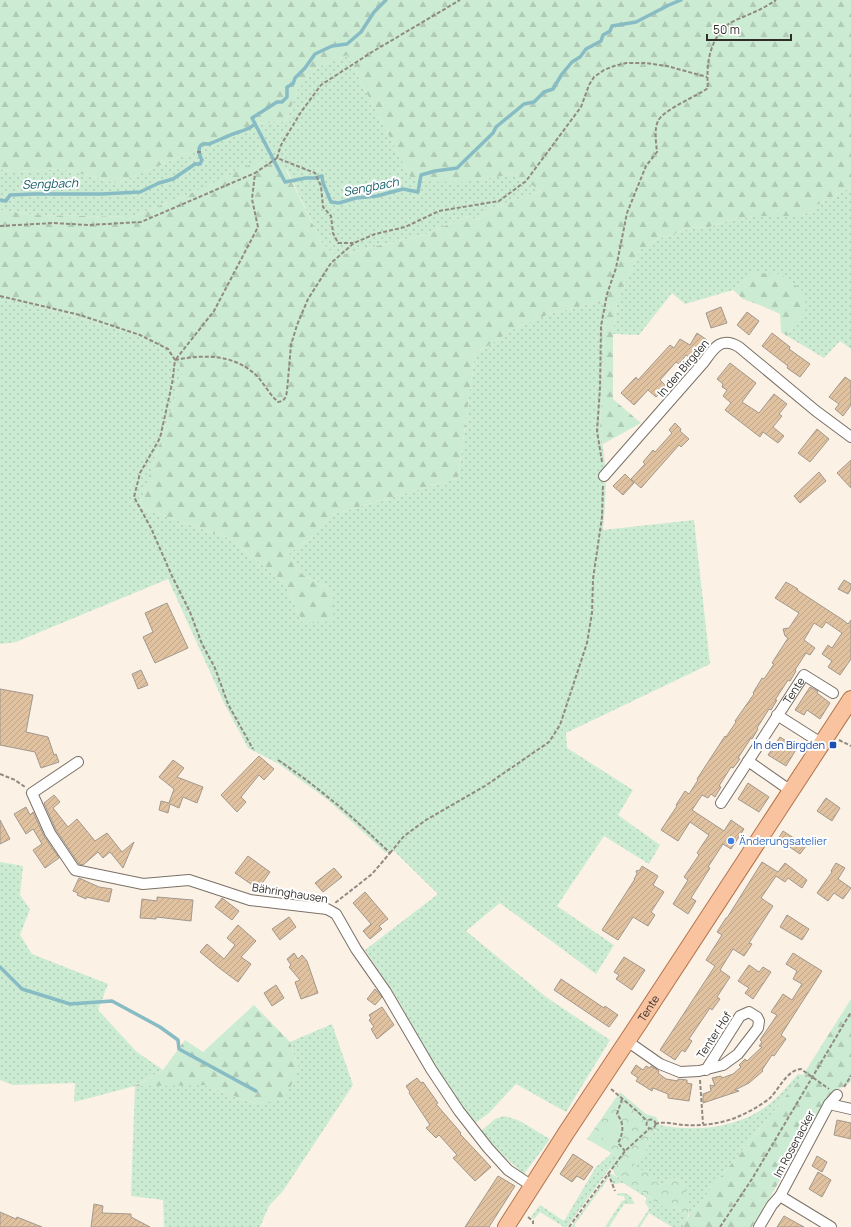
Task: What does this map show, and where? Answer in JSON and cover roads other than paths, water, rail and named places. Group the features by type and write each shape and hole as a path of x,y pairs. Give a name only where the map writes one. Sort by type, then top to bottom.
{"main road":[{"name":"Tente","path":"506,1227 851,699"}],"street":[{"name":"In den Birgden","path":"604,476 714,349 722,343 732,343 739,347 851,438"},
{"name":"Tente","path":"721,803 804,675 833,693"},
{"name":"Tente","path":"777,715 822,743"},
{"path":"748,761 791,791"},
{"name":"Bähringhausen","path":"78,762 32,793 50,833 75,870 143,884 189,880 250,900 327,909 336,914 356,949 386,992 431,1069 459,1111 488,1148 508,1170 532,1186"},
{"name":"Tenter Hof","path":"627,1041 660,1064 680,1072 702,1070 723,1065 738,1054 758,1028 759,1021 757,1017 749,1012 740,1016 702,1070"},
{"name":"Im Rosenacker","path":"759,1227 772,1205 780,1196 829,1104 837,1095"},
{"name":"Im Rosenacker","path":"829,1104 851,1109"},
{"name":"Im Rosenacker","path":"780,1196 831,1227"}],"waterway":[{"name":"Sengbach","path":"386,0 374,12 361,32 347,44 332,46 315,54 305,68 295,78 293,84 287,87 287,97 282,102 277,102 252,118 285,182 322,176 323,183 331,202 339,203 356,198 377,196 403,189 418,192 421,175 435,171 457,168 493,133 496,127 524,104 534,102 544,92 553,89 562,74 572,62 580,57 586,49 601,41 603,35 610,31 612,26 636,22 681,0"},
{"name":"Sengbach","path":"0,200 6,201 10,195 140,192 159,183 173,179 195,164 200,164 202,160 199,149 202,144 209,144 247,129 255,124"},
{"path":"0,967 22,989 70,1004 112,1001 160,1027 178,1040 179,1049 256,1091"}],"place":[{"name":"In den Birgden","path":"833,745"},
{"name":"Änderungsatelier","path":"731,841"}]}
